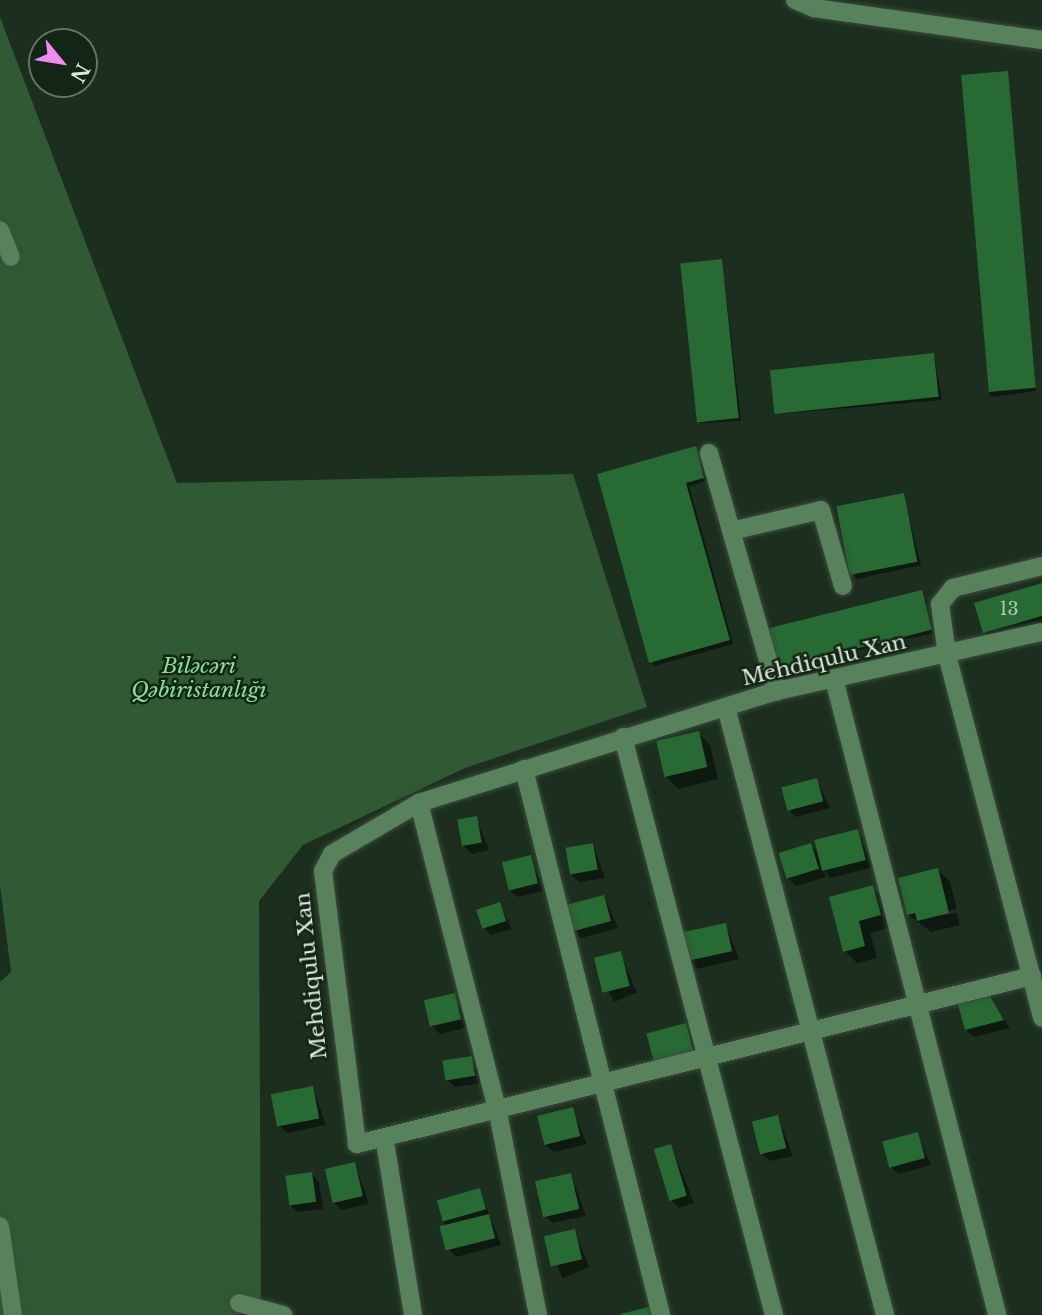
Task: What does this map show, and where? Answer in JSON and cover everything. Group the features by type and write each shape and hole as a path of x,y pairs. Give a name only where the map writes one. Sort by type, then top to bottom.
{"street":[{"path":"795,0 814,8 1042,40"},
{"path":"0,230 11,257"},
{"path":"709,453 777,691"},
{"path":"731,531 821,510 843,586"},
{"path":"1042,566 944,593 947,655 1042,1018"},
{"name":"Mehdiqulu Xan","path":"1032,976 385,1142 357,1144 351,1128 323,871 332,855 419,803 777,691 1042,632"},
{"path":"834,679 997,1314"},
{"path":"726,707 885,1315"},
{"path":"623,737 774,1315"},
{"path":"524,769 661,1315"},
{"path":"419,803 498,1113 538,1315"},
{"path":"385,1142 413,1315"},
{"path":"0,1226 13,1315"},
{"path":"239,1303 283,1315"}],"green space":[{"name":"Biləcəri Qəbiristanlığı","path":"0,17 28,91 28,98 31,98 177,483 573,474 647,707 465,768 303,845 259,901 261,1310 234,1315 0,1315 0,982 11,972 0,885"}],"building":[{"path":"1008,71 1036,388 989,392 961,75"},
{"path":"722,259 739,418 697,423 680,263"},
{"path":"934,353 939,397 775,414 770,370"},
{"path":"696,446 704,478 686,483 730,640 649,663 597,474"},
{"path":"904,493 917,562 850,575 836,506"},
{"path":"1042,583 1042,616 983,633 974,603"},
{"path":"922,590 932,630 777,668 767,629"},
{"path":"699,731 707,767 664,777 656,741"},
{"path":"817,778 823,801 787,811 781,788"},
{"path":"477,816 482,843 462,846 457,819"},
{"path":"858,829 866,860 822,871 814,840"},
{"path":"593,843 598,870 570,874 565,848"},
{"path":"811,843 819,869 786,879 778,853"},
{"path":"531,855 538,883 509,890 502,862"},
{"path":"938,868 949,913 917,921 915,913 907,915 898,878"},
{"path":"873,885 881,915 859,921 865,946 843,952 829,897"},
{"path":"604,895 611,921 572,931 565,905"},
{"path":"500,902 506,921 482,929 476,910"},
{"path":"726,923 732,951 687,961 681,933"},
{"path":"621,951 630,986 603,993 594,958"},
{"path":"455,993 461,1019 430,1027 424,1000"},
{"path":"988,993 1004,1020 965,1030 957,1001"},
{"path":"686,1023 695,1056 655,1066 646,1034"},
{"path":"472,1056 475,1076 445,1080 442,1061"},
{"path":"313,1086 319,1118 277,1127 271,1094"},
{"path":"573,1107 580,1136 544,1145 537,1116"},
{"path":"778,1115 786,1148 760,1155 752,1122"},
{"path":"918,1132 925,1158 889,1168 882,1142"},
{"path":"671,1144 687,1196 670,1201 654,1149"},
{"path":"355,1162 363,1196 333,1203 325,1169"},
{"path":"312,1172 316,1202 289,1205 285,1176"},
{"path":"571,1173 579,1209 543,1217 535,1181"},
{"path":"480,1188 486,1209 443,1222 437,1200"},
{"path":"489,1214 495,1238 446,1251 440,1226"},
{"path":"575,1229 582,1259 551,1266 544,1236"},
{"path":"652,1306 654,1315 621,1315 621,1314"}]}
